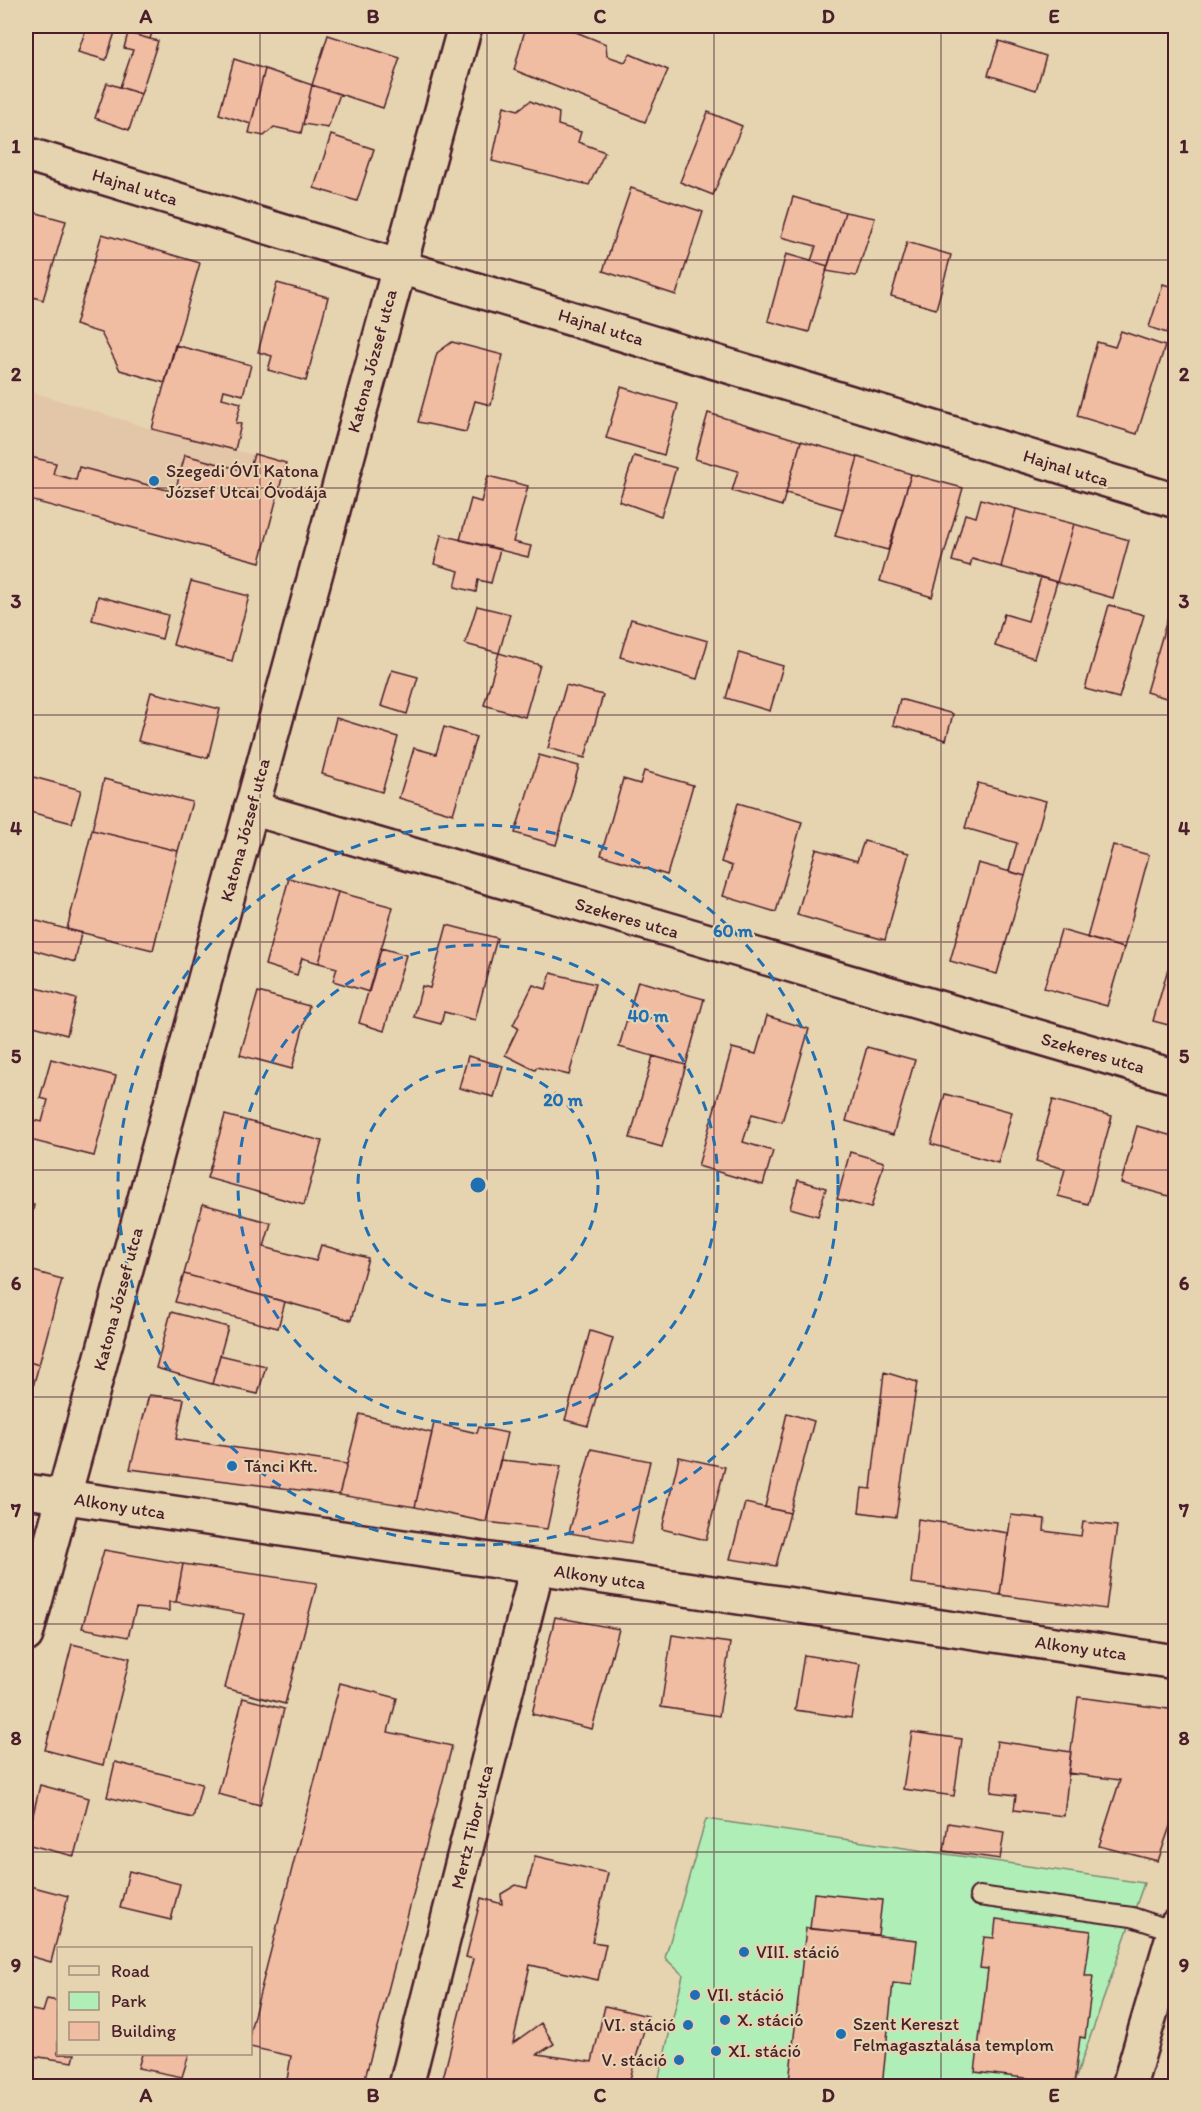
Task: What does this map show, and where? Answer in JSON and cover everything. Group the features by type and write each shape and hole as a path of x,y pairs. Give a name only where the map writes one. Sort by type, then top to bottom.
{"street":[{"name":"Katona József utca","path":"26,1635 465,26"},
{"name":"Hajnal utca","path":"26,154 1176,501"},
{"name":"Szekeres utca","path":"250,808 1176,1077"},
{"name":"Alkony utca","path":"26,1491 1176,1662"},
{"name":"Mertz Tibor utca","path":"406,2086 537,1568"},
{"path":"1129,2086 1175,1929"}],"lane":[{"path":"979,1896 1132,1917 1175,1929"}],"shaded area":[{"name":"Szegedi ÓVI Katona József Utcai Óvodája","path":"26,390 152,429 286,463 260,562 26,499"}],"green space":[{"path":"706,1819 1144,1883 1073,2086 832,2086 800,2083 799,2086 657,2086 683,1975 665,1958"}],"building":[{"path":"87,26 117,26 106,60 78,52"},
{"path":"117,26 154,26 150,39 116,29"},
{"path":"526,26 567,26 566,28 606,44 607,56 625,62 630,54 668,70 645,122 514,70"},
{"path":"128,33 158,41 141,94 120,87 133,50 124,48"},
{"path":"328,35 400,58 383,108 312,85"},
{"path":"999,41 1046,56 1036,90 988,75"},
{"path":"234,59 265,69 251,124 219,114"},
{"path":"265,69 312,85 301,133 274,127 264,136 249,133"},
{"path":"107,83 141,94 129,130 95,118"},
{"path":"312,85 340,94 328,128 303,124"},
{"path":"530,101 559,113 558,125 581,132 578,142 605,152 589,185 492,161 504,106 518,110"},
{"path":"708,112 742,126 713,195 680,182"},
{"path":"331,135 374,149 357,201 314,188"},
{"path":"631,188 703,212 676,295 603,271"},
{"path":"793,197 845,212 828,266 811,261 816,246 781,237"},
{"path":"26,210 66,221 43,300 26,295"},
{"path":"845,212 875,218 856,276 826,271"},
{"path":"102,234 200,263 165,383 120,370 101,333 75,325"},
{"path":"907,242 951,255 936,309 891,296"},
{"path":"786,254 828,266 809,332 768,321"},
{"path":"277,283 328,297 306,381 268,370 272,356 258,352"},
{"path":"1163,284 1176,288 1176,309 1167,333 1149,327"},
{"path":"1121,331 1165,346 1137,434 1077,416 1097,342 1115,347"},
{"path":"452,342 503,355 491,405 475,401 466,432 418,422 437,353"},
{"path":"175,345 251,365 243,395 224,390 222,398 241,403 236,423 241,424 235,450 152,429"},
{"path":"621,387 678,404 664,455 606,438"},
{"path":"708,413 801,441 782,506 732,491 738,471 695,459"},
{"path":"801,441 858,457 843,509 786,493"},
{"path":"254,454 286,463 260,562 26,499 26,456 56,463 53,474 76,480 79,467 175,492 185,455 249,472"},
{"path":"634,456 676,468 661,516 619,501"},
{"path":"858,457 911,474 888,550 835,536"},
{"path":"911,474 963,488 932,597 880,581"},
{"path":"488,476 528,486 513,542 531,546 528,557 460,540 471,499 481,502"},
{"path":"981,499 1016,509 1001,567 972,559 970,566 952,561 965,514 976,517"},
{"path":"1016,509 1074,524 1057,582 1001,567"},
{"path":"1074,524 1129,540 1113,598 1057,582"},
{"path":"441,535 500,549 491,583 478,580 476,592 455,587 459,571 434,564"},
{"path":"1041,577 1057,582 1034,658 995,646 1004,614 1028,621"},
{"path":"191,581 249,596 232,661 173,645"},
{"path":"98,596 168,615 162,639 92,620"},
{"path":"1109,605 1144,615 1119,698 1085,689"},
{"path":"477,606 510,614 499,653 465,644"},
{"path":"1169,613 1176,615 1176,701 1146,692"},
{"path":"631,619 708,641 697,679 620,657"},
{"path":"499,653 540,665 525,717 484,705"},
{"path":"739,653 783,666 770,711 726,698"},
{"path":"392,670 418,677 407,714 381,706"},
{"path":"566,685 603,695 585,758 548,748"},
{"path":"151,692 220,709 208,758 138,741"},
{"path":"900,699 953,714 946,740 893,725"},
{"path":"336,718 398,737 382,792 322,774"},
{"path":"444,727 476,737 453,814 399,798 414,748 436,754"},
{"path":"539,755 579,766 556,845 515,833"},
{"path":"644,771 693,785 667,875 601,855 623,779 640,784"},
{"path":"26,775 81,790 72,823 26,811"},
{"path":"104,779 192,802 178,851 92,830"},
{"path":"978,783 1046,801 1025,876 1009,871 1017,843 965,828"},
{"path":"738,803 802,822 776,912 723,896 732,866 721,862"},
{"path":"92,830 178,851 153,950 67,929"},
{"path":"864,841 909,853 885,940 797,915 816,849 857,861"},
{"path":"1113,845 1149,855 1124,948 1087,938"},
{"path":"978,863 1025,876 997,974 950,961"},
{"path":"289,878 338,892 319,963 302,958 297,975 265,965"},
{"path":"338,892 393,907 369,992 333,981 337,968 319,963"},
{"path":"26,918 81,933 75,962 26,948"},
{"path":"447,925 497,938 475,1020 444,1012 441,1024 414,1017 422,986 430,988"},
{"path":"1061,930 1124,948 1107,1006 1044,988"},
{"path":"381,948 406,955 384,1031 359,1023"},
{"path":"1168,969 1176,971 1176,1027 1153,1021"},
{"path":"551,973 595,984 569,1075 537,1067 535,1070 505,1055 518,1028 513,1025 533,985 546,989"},
{"path":"638,981 704,999 686,1065 619,1047"},
{"path":"26,985 76,999 67,1035 26,1024"},
{"path":"258,992 309,1006 292,1069 240,1055"},
{"path":"767,1016 809,1029 782,1122 752,1114 743,1142 773,1151 763,1185 698,1166 732,1048 756,1054"},
{"path":"867,1047 915,1060 893,1135 846,1121"},
{"path":"468,1056 503,1066 494,1097 459,1088"},
{"path":"653,1056 686,1065 662,1147 630,1138"},
{"path":"51,1059 116,1076 94,1156 26,1139 26,1118 42,1122 48,1100 40,1098"},
{"path":"945,1094 1012,1112 998,1163 931,1144"},
{"path":"1053,1100 1112,1116 1088,1204 1058,1196 1065,1169 1036,1161"},
{"path":"225,1115 322,1141 304,1205 207,1178"},
{"path":"1137,1126 1176,1137 1176,1198 1121,1183"},
{"path":"850,1152 884,1162 871,1208 837,1199"},
{"path":"798,1180 826,1188 818,1216 790,1208"},
{"path":"26,1203 34,1205 29,1227 26,1226"},
{"path":"203,1204 271,1223 264,1247 316,1261 321,1245 368,1258 351,1320 184,1274"},
{"path":"26,1269 62,1279 39,1365 26,1361"},
{"path":"184,1274 285,1302 278,1328 175,1302"},
{"path":"171,1312 228,1327 212,1384 156,1368"},
{"path":"590,1331 613,1338 588,1426 565,1420"},
{"path":"220,1355 266,1366 258,1394 212,1384"},
{"path":"26,1361 39,1365 26,1412"},
{"path":"884,1372 917,1382 896,1517 859,1512 862,1488 871,1489"},
{"path":"149,1395 184,1399 176,1439 347,1464 339,1495 130,1469"},
{"path":"787,1413 814,1421 790,1513 765,1507"},
{"path":"360,1414 432,1433 415,1507 339,1495"},
{"path":"434,1423 477,1433 479,1427 507,1433 486,1522 415,1507"},
{"path":"591,1449 650,1461 631,1543 569,1533"},
{"path":"679,1457 725,1467 706,1540 662,1529"},
{"path":"500,1460 561,1466 547,1529 486,1522"},
{"path":"745,1503 790,1513 776,1566 730,1559"},
{"path":"1011,1515 1045,1519 1044,1531 1081,1536 1083,1522 1117,1526 1106,1609 1000,1595"},
{"path":"918,1519 1008,1533 1000,1595 911,1583"},
{"path":"104,1550 183,1564 176,1602 169,1602 169,1611 136,1608 128,1637 82,1628"},
{"path":"183,1564 317,1583 285,1704 225,1688 244,1614 176,1602"},
{"path":"555,1617 619,1629 592,1729 532,1714"},
{"path":"672,1635 730,1643 719,1716 661,1707"},
{"path":"72,1644 130,1658 103,1765 45,1750"},
{"path":"804,1655 860,1664 851,1718 795,1710"},
{"path":"340,1683 397,1698 388,1732 452,1746 363,2086 286,2086 291,2056 252,2047 252,2023"},
{"path":"1078,1697 1176,1710 1176,1809 1158,1861 1099,1846 1120,1780 1068,1773"},
{"path":"243,1698 284,1709 260,1805 218,1794"},
{"path":"912,1732 962,1739 954,1796 903,1789"},
{"path":"997,1741 1071,1752 1064,1816 1014,1810 1016,1795 991,1792"},
{"path":"115,1762 202,1784 193,1818 107,1797"},
{"path":"40,1785 89,1798 74,1856 26,1844"},
{"path":"948,1823 1004,1832 1000,1859 944,1851"},
{"path":"535,1856 608,1873 592,1942 606,1944 598,1980 530,1965 513,2043 541,2023 554,2044 538,2054 592,2062 605,2006 648,2016 628,2086 441,2086 473,1959 466,1957 481,1898 502,1904 501,1894 516,1885 527,1888"},
{"path":"129,1871 180,1884 171,1920 120,1908"},
{"path":"26,1885 68,1896 51,1962 26,1955"},
{"path":"814,1893 882,1900 878,1935 810,1929"},
{"path":"996,1919 1091,1931 1085,1976 1093,1976 1085,2038 1080,2037 1074,2084 975,2072 988,1969 980,1968 984,1937 994,1938"},
{"name":"Szent Kereszt Felmagasztalása templom","path":"806,1928 917,1940 912,1985 893,1983 882,2086 832,2086 789,2082"},
{"path":"47,1999 57,2001 57,2055 75,2055 73,2062 26,2055 26,2009 43,2012"},
{"path":"142,2055 189,2055 182,2077 138,2068"}],"place":[{"name":"Szegedi ÓVI Katona József Utcai Óvodája","path":"154,481"},
{"name":"Tánci Kft.","path":"232,1466"},
{"name":"VIII. stáció","path":"744,1952"},
{"name":"VII. stáció","path":"695,1995"},
{"name":"X. stáció","path":"725,2020"},
{"name":"VI. stáció","path":"688,2025"},
{"name":"Szent Kereszt Felmagasztalása templom","path":"841,2034"},
{"name":"XI. stáció","path":"716,2051"},
{"name":"V. stáció","path":"679,2060"}]}
